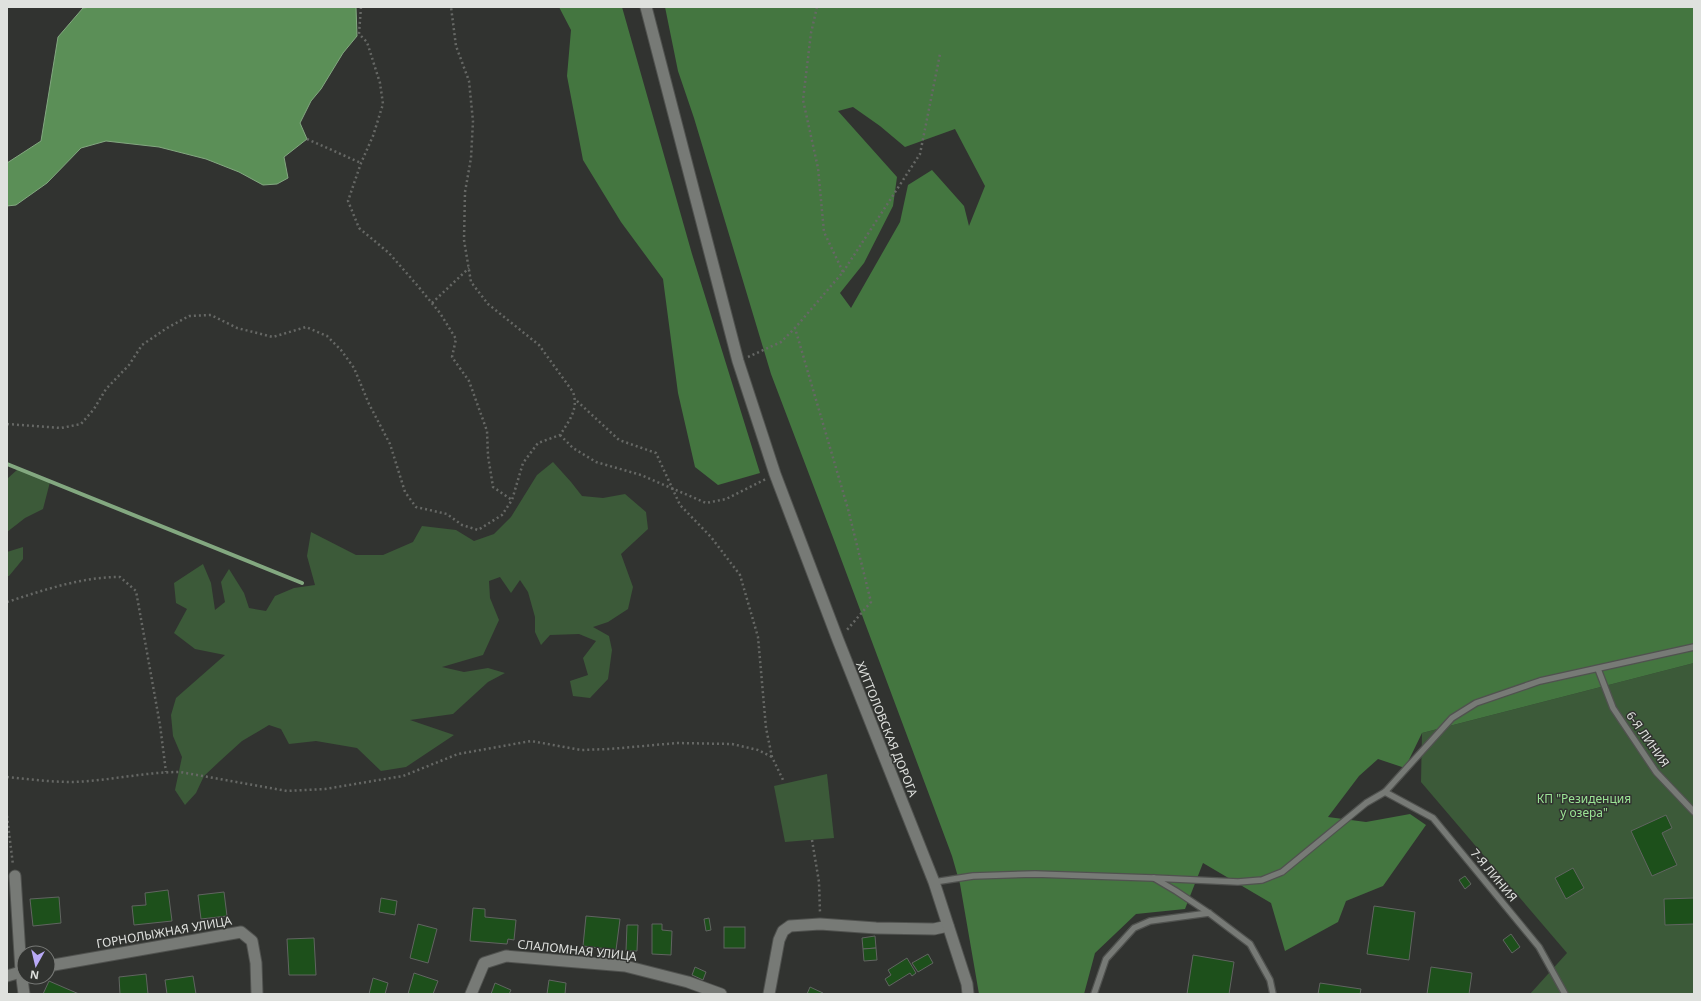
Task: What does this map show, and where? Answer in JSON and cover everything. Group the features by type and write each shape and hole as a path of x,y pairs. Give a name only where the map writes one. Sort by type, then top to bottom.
{"street":[{"name":"ХИТТОЛОВСКАЯ ДОРОГА","path":"646,7 738,361 775,474 838,640 934,882 967,984 968,994"},
{"path":"15,876 21,945"},
{"path":"769,994 779,940 783,931 790,926 820,924 876,928 934,929 948,926"},
{"name":"ГОРНОЛЫЖНАЯ УЛИЦА","path":"56,965 242,932 252,941 256,963 257,994"},
{"name":"СЛАЛОМНАЯ УЛИЦА","path":"471,994 484,963 506,956 625,966 688,982 721,994"}],"lane":[{"path":"934,882 973,876 1035,874 1238,882 1262,880 1282,872 1366,803 1385,792 1452,718 1476,703 1540,681 1694,647"},
{"name":"6-Я ЛИНИЯ","path":"1598,669 1613,708 1617,714 1656,772 1694,812"},
{"name":"7-Я ЛИНИЯ","path":"1385,792 1433,818 1539,947 1565,994"},
{"path":"1153,878 1209,913 1250,944 1270,980 1273,994"},
{"path":"1094,994 1106,959 1134,928 1150,921 1209,913"}],"path":[{"path":"361,7 359,34 367,42 380,83 382,104 373,136 361,163 348,201 359,228 389,253 440,313 456,339 452,357 469,381 487,431 488,456 493,487 512,500"},
{"path":"451,7 456,46 469,81 473,121 471,158 465,192 464,240 471,282 488,304 540,346 573,392 576,400 619,440 656,453 680,505 710,536 740,575 758,637 766,728 772,757 784,782"},
{"path":"817,7 811,33 803,100 818,168 824,232 843,272"},
{"path":"738,361 781,342 843,272 920,154 940,54"},
{"path":"307,139 361,163"},
{"path":"432,303 469,268"},
{"path":"7,424 61,428 81,424 94,409 106,389 129,365 142,345 167,328 189,316 211,315 237,328 274,337 306,327 327,336 341,350 354,368 369,404 390,444 405,492 416,507 447,514 462,525 478,530 502,515 512,500 523,463 538,443 560,435 575,409 576,400"},
{"path":"795,328 848,509 872,602 838,640"},
{"path":"560,435 573,448 596,462 641,475 672,487 706,503 726,500 775,474"},
{"path":"7,602 59,586 100,577 120,577 136,591 160,725 166,772"},
{"path":"7,777 72,782 123,778 166,772 180,772 287,791 325,789 403,776 458,754 530,741 581,750 677,743 732,744 758,750 772,757"},
{"path":"7,816 15,876"},
{"path":"812,840 819,882 820,924"}],"green space":[{"path":"553,462 582,496 603,498 625,494 646,512 648,529 621,554 633,587 628,609 608,622 593,627 609,636 612,650 608,679 590,698 573,696 570,681 588,675 583,658 596,641 579,634 550,635 541,645 535,632 535,617 528,592 520,580 511,593 500,577 489,581 490,598 499,620 483,655 442,667 464,672 488,668 505,673 488,682 453,714 410,720 454,735 406,767 381,771 357,748 316,741 289,744 281,729 269,725 242,741 204,776 196,793 185,805 175,790 182,757 173,736 171,715 176,698 225,655 195,649 174,633 187,609 176,603 174,583 203,564 211,583 215,610 225,602 221,582 229,569 244,593 249,608 266,611 275,596 294,588 315,585 307,556 311,532 356,555 383,555 413,542 422,526 456,530 474,541 494,534 511,517 537,475"},
{"path":"18,469 50,482 43,509 25,518 7,532 7,479"},
{"path":"23,547 23,559 9,576 7,576 7,552"},
{"name":"КП \"Резиденция у озера\"","path":"1694,663 1694,994 1530,994 1567,953 1421,782 1422,733"},
{"path":"827,774 834,838 785,842 774,786"}],"shaded area":[{"path":"356,7 357,36 343,53 321,89 311,101 300,123 307,139 284,157 288,178 277,184 263,185 239,172 206,159 159,147 106,141 81,148 47,183 16,205 7,206 7,163 41,141 58,37 83,8"},
{"path":"559,7 622,7 692,254 760,473 718,485 695,467 678,393 663,279 621,222 583,160 567,76 571,30"},
{"path":"665,7 1694,7 1694,663 1422,733 1405,768 1378,759 1359,776 1328,817 1366,822 1410,814 1426,825 1383,886 1346,901 1338,922 1285,951 1271,903 1203,863 1185,909 1136,914 1095,953 1084,994 979,994 960,884 952,856 771,374 694,118 678,71","holes":["853,107 880,126 905,147 955,129 985,186 969,226 964,206 932,170 908,185 900,222 851,308 840,293 864,263 893,206 897,177 838,111"]}],"building":[{"path":"1666,815 1672,828 1662,833 1677,865 1652,876 1631,831"},
{"path":"1573,868 1584,888 1566,899 1555,878"},
{"path":"1465,876 1471,884 1465,889 1459,880"},
{"path":"168,890 172,921 134,925 132,906 146,905 145,893"},
{"path":"224,892 227,916 201,919 198,895"},
{"path":"59,897 61,923 33,926 30,899"},
{"path":"381,898 397,901 395,915 379,912"},
{"path":"1694,898 1694,924 1665,925 1664,899"},
{"path":"1374,906 1415,912 1409,960 1367,954"},
{"path":"473,908 485,909 485,917 516,920 514,940 508,939 507,944 470,941"},
{"path":"586,916 620,919 616,950 583,946"},
{"path":"709,918 711,930 706,931 704,919"},
{"path":"418,924 437,929 428,963 410,958"},
{"path":"652,924 662,924 662,930 672,931 671,955 652,954"},
{"path":"627,925 638,925 637,951 626,951"},
{"path":"724,927 745,927 745,948 724,948"},
{"path":"1511,934 1520,947 1512,953 1503,940"},
{"path":"875,936 876,948 863,949 862,938"},
{"path":"314,938 316,975 289,975 287,939"},
{"path":"876,948 877,960 864,961 863,949"},
{"path":"928,954 933,963 918,972 912,963"},
{"path":"1193,955 1234,962 1229,994 1187,994"},
{"path":"907,958 916,973 912,976 910,973 889,986 885,979 891,975 888,970"},
{"path":"695,967 706,972 703,980 692,975"},
{"path":"1431,967 1472,973 1469,994 1427,994"},
{"path":"414,973 438,981 433,994 408,994"},
{"path":"146,974 148,994 120,994 119,977"},
{"path":"193,976 196,994 167,994 165,980"},
{"path":"373,978 388,983 385,994 369,994"},
{"path":"549,980 566,983 565,994 547,994"},
{"path":"495,983 511,990 509,994 491,994"},
{"path":"1320,983 1361,989 1360,994 1318,994"},
{"path":"56,984 79,994 43,994 47,985"},
{"path":"810,987 823,993 807,994"}],"waterway":[{"path":"7,464 302,583"}]}
